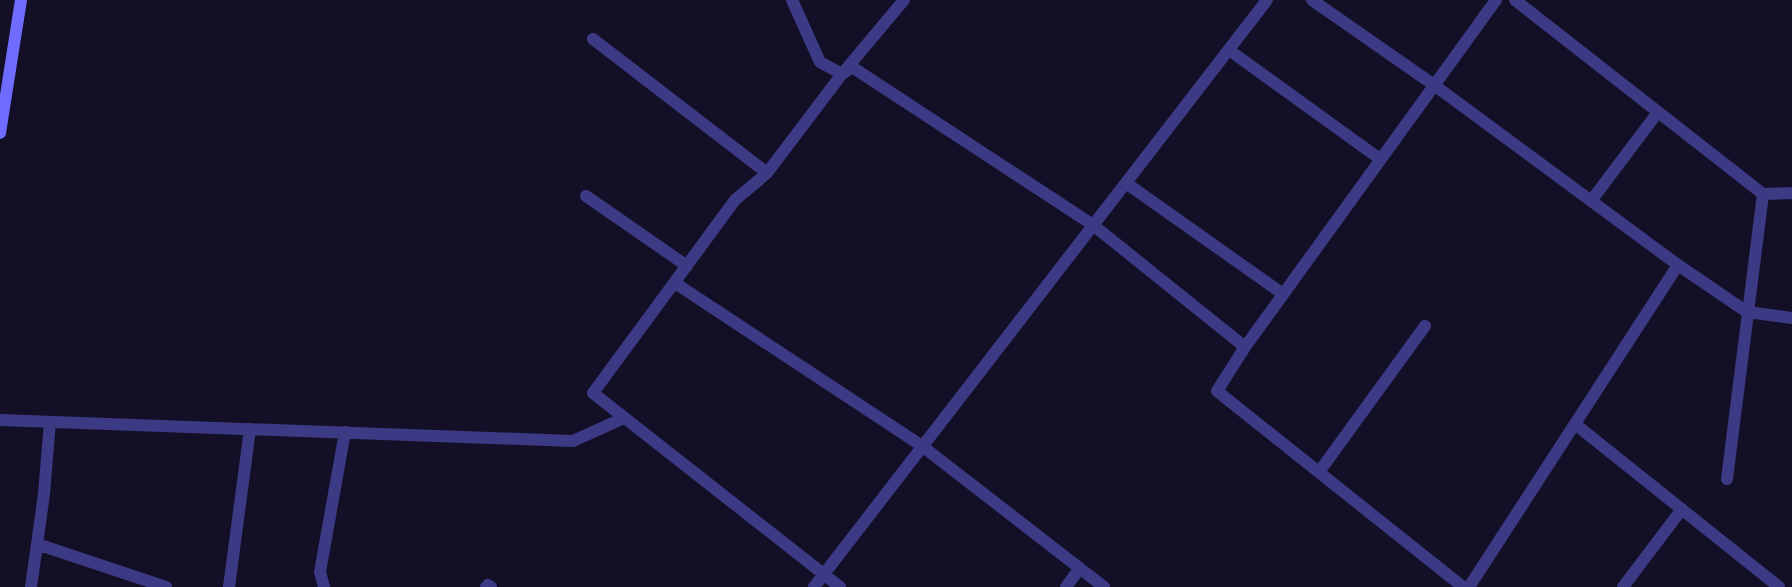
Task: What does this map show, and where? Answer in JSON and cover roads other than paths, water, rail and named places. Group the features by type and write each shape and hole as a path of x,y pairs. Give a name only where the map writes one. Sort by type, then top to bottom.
{"main road":[{"path":"0,133 21,0"}],"street":[{"path":"792,0 820,62 842,74"},
{"path":"840,587 594,393 736,200 767,173 842,74 904,0"},
{"path":"814,587 1267,0"},
{"path":"1312,0 1434,85 1678,265 1747,312 1792,318"},
{"path":"1463,587 1217,391 1245,347 1496,0"},
{"path":"1515,0 1763,194 1792,193"},
{"path":"593,39 767,173"},
{"path":"1228,50 1380,159"},
{"path":"842,74 852,67 1093,225 1245,347"},
{"path":"1591,201 1658,112"},
{"path":"1126,183 1283,294"},
{"path":"1727,478 1763,194"},
{"path":"586,196 687,266"},
{"path":"1469,587 1678,265"},
{"path":"675,283 922,446 1104,587"},
{"path":"1320,472 1425,326"},
{"path":"0,420 573,441 624,418"},
{"path":"31,587 44,494 50,422"},
{"path":"1575,424 1779,587"},
{"path":"229,587 250,429"},
{"path":"324,587 320,572 345,432"},
{"path":"1623,587 1682,509"},
{"path":"37,544 166,587"},
{"path":"1066,587 1080,568"},
{"path":"486,587 488,585 491,587"}]}
